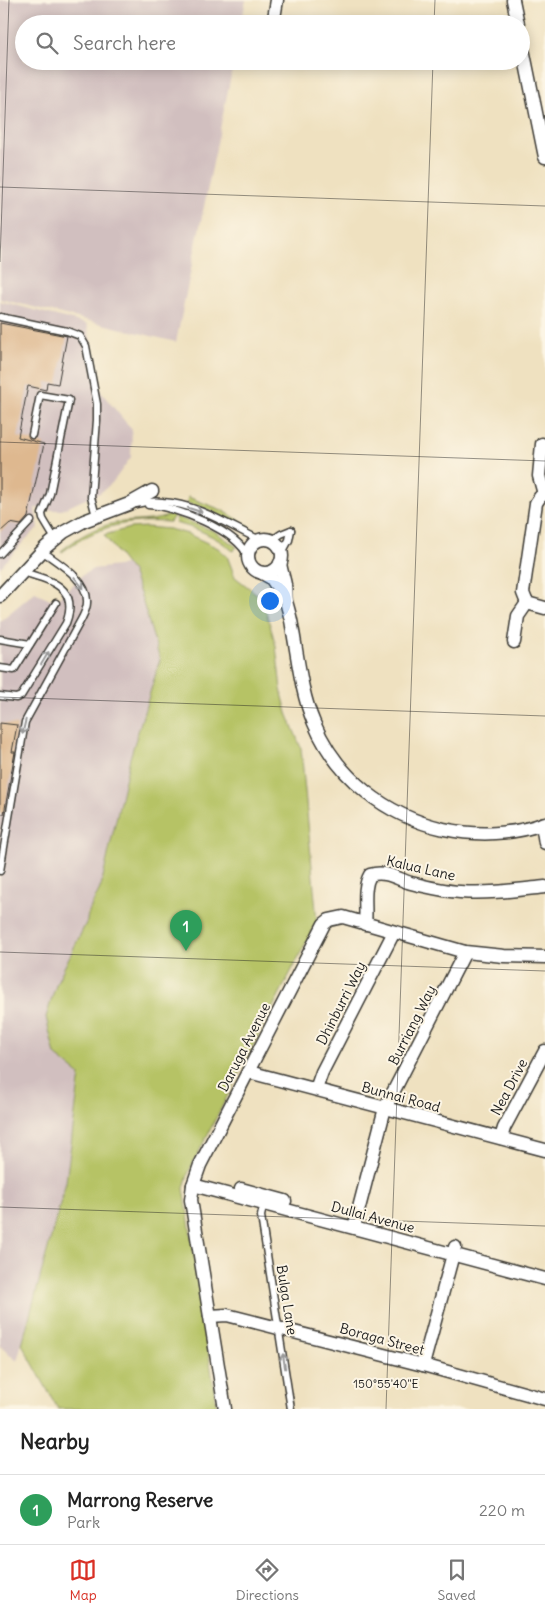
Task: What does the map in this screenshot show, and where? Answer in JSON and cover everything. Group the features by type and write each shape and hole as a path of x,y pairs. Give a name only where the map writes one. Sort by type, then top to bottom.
{"street":[{"path":"274,15 277,0"},
{"path":"513,0 516,15"},
{"path":"527,70 545,157"},
{"path":"542,444 539,476 545,494 536,503 523,593 527,602 545,608"},
{"path":"0,596 42,551 64,532 96,516 130,504 152,491"},
{"path":"285,598 286,587 280,548 266,540 251,546 248,557 252,567 271,578 285,598 292,623 301,680 313,722 324,744 340,766 364,792 383,806 408,819 427,826 462,833 491,834 543,824 545,843"},
{"path":"262,573 273,571 281,558"},
{"path":"514,642 518,616 527,602"},
{"name":"Kalua Lane","path":"365,924 367,912 366,885 370,875 377,873 383,873 409,883 439,890 460,892 510,892 545,886"},
{"name":"Daruga Avenue","path":"225,1409 191,1200 194,1181 200,1165 324,924 329,920 343,917 465,952 504,956 545,957"},
{"name":"Dhinburri Way","path":"316,1090 322,1072 394,932"},
{"name":"Burriang Way","path":"355,1224 385,1108 465,952"},
{"name":"Nea Drive","path":"501,1138 504,1128 545,1051"},
{"name":"Bunnai Road","path":"249,1072 545,1150"},
{"name":"Dullai Avenue","path":"194,1181 454,1250 545,1270"},
{"path":"423,1365 454,1250"},
{"name":"Dullai Avenue","path":"454,1250 545,1279"},
{"name":"Boraga Street","path":"210,1316 227,1315 423,1365 545,1399"}],"lane":[{"path":"0,317 67,331 80,336 86,346 97,420 91,497 96,516"},
{"path":"32,434 40,395 69,400 50,494 42,514 55,539"},
{"path":"130,504 164,502 184,506 203,512 266,540 292,530 281,558"},
{"path":"130,504 154,505 199,520 227,534 245,549 248,557"},
{"path":"0,554 30,521"},
{"path":"0,871 25,722 82,618 87,603 84,590 78,580 42,551"},
{"path":"0,696 16,698 22,696 66,623 70,612 70,601 65,591 51,581 22,572"},
{"path":"0,668 14,670 56,603"},
{"path":"0,639 30,644"},
{"name":"Bulga Lane","path":"264,1200 261,1216 291,1409"}],"shaded area":[{"path":"0,0 246,0 243,15 15,15 15,70 232,70 176,342 0,299"},
{"path":"0,301 87,324 101,392 132,430 131,457 113,482 100,493 62,510 35,508 38,528 0,568"},
{"path":"126,565 132,572 141,596 160,660 130,758 101,886 87,913 87,920 55,1055 80,1075 66,1182 17,1361 0,1345 0,621 35,592 56,600 84,574 93,569"}],"green space":[{"path":"188,497 222,510 249,526 249,531 211,511 187,503"},
{"path":"169,515 174,516 170,522 126,523 101,530 61,551 80,537 101,527 122,522 158,519"},
{"path":"177,517 214,531 237,547 233,551 206,533 175,523"},
{"path":"130,528 169,529 188,534 218,548 227,556 235,577 257,594 265,608 276,646 281,689 287,713 301,748 317,921 189,1171 184,1188 217,1409 58,1409 22,1344 66,1182 80,1075 55,1055 46,1017 57,982 87,921 90,908 101,886 130,758 160,660 132,572 104,535"}],"building":[{"path":"0,323 67,336 58,384 47,382 46,390 28,386 18,437 44,444 28,517 21,525 10,523 0,532"},
{"path":"0,723 17,725 12,752 15,752 4,814 0,814"}],"place":[{"name":"Marrong Reserve","path":"186,951"}]}
